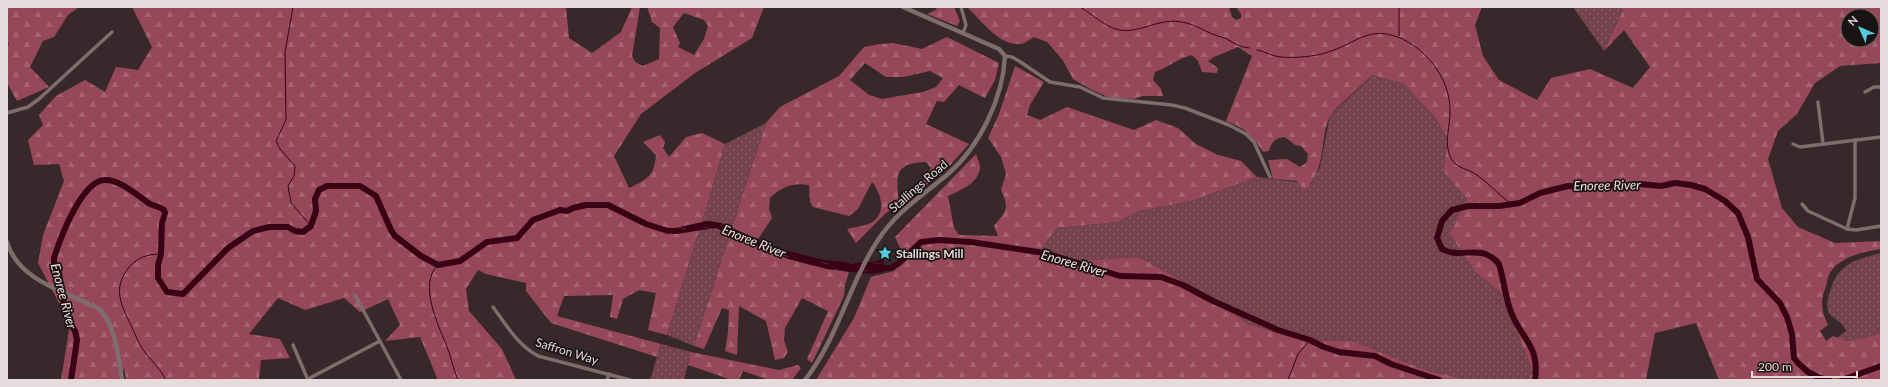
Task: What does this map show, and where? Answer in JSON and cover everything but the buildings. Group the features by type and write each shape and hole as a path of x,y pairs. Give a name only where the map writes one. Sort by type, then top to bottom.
{"street":[{"path":"903,7 996,47 1004,56 1012,57 1050,82 1080,87 1103,98 1158,103 1185,108 1229,125 1246,134 1254,142 1270,177"},
{"path":"961,7 965,16 966,25 963,33"},
{"path":"7,113 23,109 34,103 112,32"},
{"name":"Stallings Road","path":"805,380 831,340 869,255 890,224 914,200 950,172 975,144 990,114 1001,79 1004,56"},
{"path":"1865,92 1874,87 1881,87"},
{"path":"1818,102 1823,144"},
{"path":"1793,144 1800,147 1881,138"},
{"path":"1847,229 1855,198 1855,140"},
{"path":"1802,204 1808,211 1847,229 1856,230 1881,226"},
{"path":"7,242 12,256 20,266 56,288 99,309 106,316 114,338 122,380"},
{"path":"355,295 401,380"},
{"name":"Saffron Way","path":"493,307 520,342 529,351 538,356 630,380"},
{"path":"293,345 308,380 380,341"},
{"path":"608,380 609,374"}],"shaded area":[{"path":"1573,7 1621,7 1623,10 1604,51"},
{"path":"1373,75 1404,84 1433,115 1448,138 1443,171 1467,199 1477,274 1500,292 1533,372 1528,380 1469,380 1428,371 1353,341 1301,340 1248,324 1194,287 1139,257 1074,261 1042,248 1057,228 1117,222 1139,211 1191,201 1257,177 1311,184 1320,167 1330,115"},
{"path":"766,123 732,228 714,222 702,222 725,144"},
{"path":"716,228 730,234 694,346 667,335 699,230"},
{"path":"1881,253 1881,334 1847,341 1837,338 1846,331 1843,325 1829,313 1827,308 1828,297 1832,285 1842,270 1854,261"},
{"path":"661,344 691,352 684,380 650,380"}],"green space":[{"path":"7,7 79,7 68,15 54,37 43,41 30,67 49,87 17,101 7,83 7,49 9,43 7,41"},
{"path":"132,7 566,7 569,38 592,53 621,32 632,7 640,7 632,56 635,62 643,66 659,59 660,28 652,22 647,7 764,7 752,38 695,73 641,114 614,156 629,188 649,176 654,168 656,155 643,142 660,135 665,142 663,148 669,157 686,137 702,133 725,144 702,222 676,228 661,229 675,234 699,230 667,335 648,330 656,293 639,290 623,299 617,319 610,317 613,295 564,296 557,316 661,344 657,357 551,323 526,291 526,283 486,274 478,270 466,289 469,311 502,349 516,380 438,380 420,337 385,341 400,325 388,299 360,312 344,298 305,310 278,298 249,334 280,339 290,358 261,360 259,378 261,380 126,380 124,367 122,380 61,380 70,324 38,263 43,235 64,181 59,164 34,165 28,140 43,125 39,115 56,96 85,80 105,92 116,67 138,70 152,47","holes":["684,13 704,20 708,26 704,39 694,55 678,47 680,43 673,27"]},
{"path":"937,7 954,7 960,21 957,26 927,14 936,10"},
{"path":"967,7 1229,7 1232,17 1236,20 1241,18 1241,14 1236,7 1482,7 1475,25 1483,56 1499,80 1537,100 1551,78 1590,69 1633,88 1650,67 1624,30 1604,51 1623,10 1621,7 1881,7 1881,63 1840,66 1815,83 1797,114 1778,131 1768,159 1782,208 1798,227 1835,243 1881,241 1881,249 1861,253 1847,258 1831,271 1822,301 1824,315 1828,325 1820,331 1826,341 1833,336 1847,341 1881,334 1881,380 1719,380 1696,323 1655,333 1646,380 1528,380 1533,372 1500,292 1477,274 1450,234 1467,199 1443,171 1448,138 1433,115 1404,84 1373,75 1337,108 1330,116 1327,125 1317,172 1313,181 1306,189 1303,189 1297,181 1273,179 1268,160 1287,159 1300,167 1307,162 1308,154 1301,146 1295,145 1285,137 1282,137 1274,141 1269,151 1263,152 1256,141 1248,133 1238,126 1226,121 1252,56 1238,47 1208,61 1218,68 1217,73 1202,72 1198,61 1192,55 1155,72 1153,80 1161,89 1163,96 1142,96 1134,99 1108,97 1073,79 1062,59 1047,42 1034,37 1022,44 1012,44 998,37"},
{"path":"947,37 999,63 995,80 985,98 959,85 944,102 937,101 926,124 969,144 946,170 908,199 924,180 931,168 926,162 908,165 903,168 899,172 897,185 899,203 885,214 856,243 847,229 871,223 878,217 880,212 880,196 872,182 858,209 849,216 813,207 810,202 809,185 798,184 783,188 770,198 769,209 772,218 758,239 732,228 766,123 780,107 839,76 864,47 893,43 922,49","holes":["865,63 886,77 903,77 930,71 943,78 936,87 923,92 882,99 869,95 850,80"]},
{"path":"1015,66 1044,82 1030,105 1027,115 1040,120 1067,107 1134,130 1156,120 1178,128 1196,144 1218,155 1241,161 1257,177 1191,201 1139,211 1117,222 1057,228 1042,248 1074,261 1139,257 1194,287 1248,324 1301,340 1353,341 1428,371 1469,380 816,380 854,318 871,277 894,271 905,259 895,237 976,154 980,167 979,173 973,182 948,196 954,228 959,235 998,236 994,226 1004,213 1006,206 1001,190 1006,174 1001,157 988,138 999,114"},
{"path":"730,234 759,247 803,263 849,272 845,285 844,296 812,363 807,359 828,311 802,298 785,328 784,340 788,352 784,358 775,360 766,321 739,306 737,355 725,351 729,310 722,308 704,349 694,346"},
{"path":"691,352 779,370 798,365 801,368 792,380 769,380 743,371 739,380 732,380 688,365"}],"water":[{"path":"707,221 721,223 777,248 824,260 857,263 884,260 884,272 870,274 827,269 788,259 716,228 674,234 668,233 660,228 676,228"}],"waterway":[{"path":"293,7 285,52 286,120 276,141 280,149 295,166 294,176 288,186 291,203 311,226"},
{"path":"1080,7 1104,23 1119,30 1135,30 1158,23 1174,21 1182,22 1191,24 1217,36 1226,38 1235,44 1249,48"},
{"path":"1399,7 1399,36"},
{"path":"1257,50 1274,56 1298,57 1323,54 1374,34 1382,33 1403,39 1424,54 1433,64 1446,87 1450,112 1447,142 1449,154 1452,160 1457,165 1477,175 1512,204"},
{"name":"Enoree River","path":"71,380 77,340 75,331 69,322 64,304 59,273 54,262 54,258 66,225 87,190 95,183 104,180 116,182 150,204 164,210 165,213 162,223 161,254 158,265 158,278 167,292 183,294 228,248 253,231 269,227 288,227 295,231 303,232 311,226 316,211 315,199 319,190 327,186 360,186 376,196 395,236 421,256 438,265 460,261 487,242 517,238 533,220 560,210 567,211 586,205 608,205 646,224 668,231"},
{"name":"Enoree River","path":"1535,380 1536,368 1533,351 1515,322 1511,312 1499,264 1492,257 1478,252 1456,253 1442,249 1437,238 1442,221 1452,210 1468,206 1499,206 1520,203 1540,193 1568,186 1589,187 1612,185 1625,187 1639,184 1661,186 1675,183 1705,189 1725,201 1738,213 1748,237 1757,279 1780,303 1787,317 1792,334 1794,358 1808,372 1820,378 1829,380"},
{"name":"Enoree River","path":"877,268 891,268 899,263 921,242 939,240 971,242 1045,253 1120,276 1161,277 1183,285 1213,301 1278,330 1310,340 1339,352 1375,356 1391,364 1439,380"},
{"path":"161,254 142,258 130,266 123,277 120,296 123,308 139,344 166,380"},
{"path":"438,265 432,273 430,293 435,315 458,380"},
{"path":"1288,380 1298,354 1310,340"},
{"name":"Enoree River","path":"1842,380 1881,366"}],"place":[{"name":"Stallings Mill","path":"885,253"}]}
